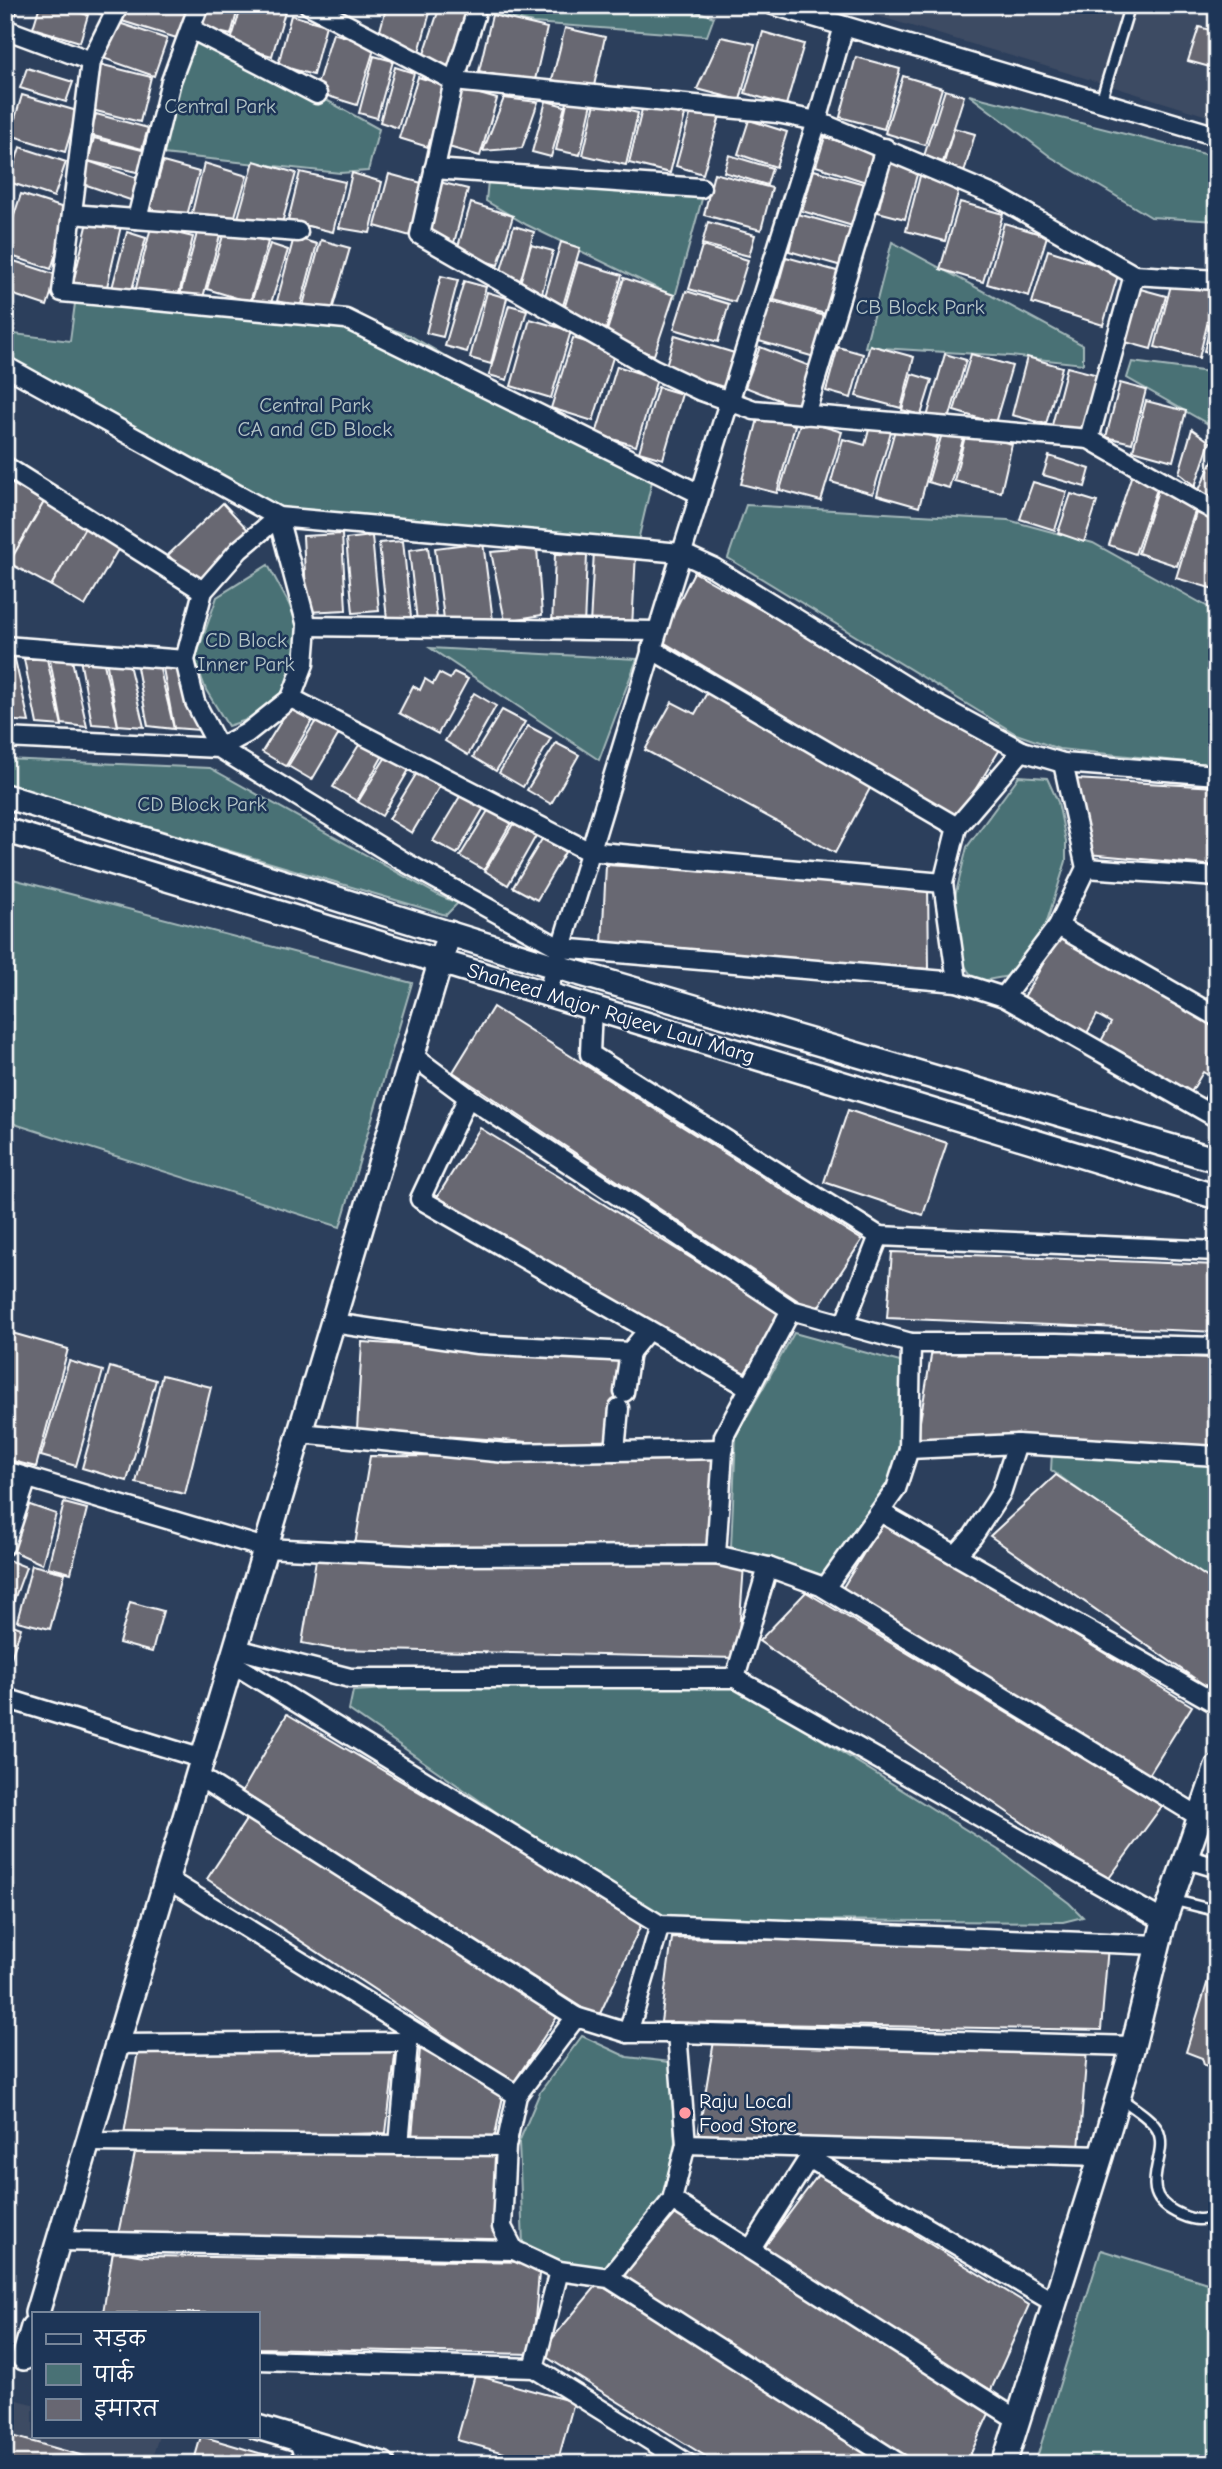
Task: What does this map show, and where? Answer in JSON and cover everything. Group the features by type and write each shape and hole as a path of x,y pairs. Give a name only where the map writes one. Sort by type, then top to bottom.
{"street":[{"path":"5,13 8,5"},
{"path":"118,5 91,61 62,292 346,319 700,494"},
{"path":"137,219 171,81 199,5"},
{"path":"309,5 454,81 777,113 817,121 998,197 1134,275 1217,279"},
{"path":"773,5 1217,136"},
{"path":"475,16 454,81 420,235 654,369 754,410 1089,439 1217,512"},
{"path":"547,994 844,26"},
{"path":"5,29 91,61"},
{"path":"191,29 317,94"},
{"path":"805,415 885,148"},
{"path":"435,169 701,188"},
{"path":"72,214 298,233"},
{"path":"1089,439 1134,275"},
{"path":"5,366 278,517 681,553 714,568 928,700 1022,751 1063,763 1217,775"},
{"path":"5,466 203,592"},
{"path":"219,748 195,702 185,660 203,592 239,550 278,517"},
{"path":"219,748 247,733 291,698 304,664 307,626 278,517"},
{"path":"307,626 654,640 957,827"},
{"path":"5,646 185,660"},
{"path":"291,698 589,851 943,883"},
{"path":"5,738 219,748 557,957 957,982 1004,997 1217,1118"},
{"path":"957,982 943,883 957,827 1022,751"},
{"path":"1004,997 1058,926 1086,868 1063,763"},
{"name":"Shaheed Major Rajeev Laul Marg","path":"5,796 449,933 557,957 1217,1160"},
{"name":"Shaheed Major Rajeev Laul Marg","path":"5,830 1217,1198"},
{"path":"1086,868 1217,877"},
{"path":"1058,926 1217,1017"},
{"path":"37,2312 449,933"},
{"path":"592,1007 590,1054 879,1236 1217,1251"},
{"path":"413,1056 468,1097 791,1310 911,1343 1217,1347"},
{"path":"468,1097 420,1199 750,1388"},
{"path":"844,1325 879,1236"},
{"path":"716,1556 724,1436 791,1310"},
{"path":"333,1322 477,1344 630,1352"},
{"path":"615,1451 630,1352 648,1330"},
{"path":"825,1588 896,1489 909,1450 911,1343"},
{"path":"300,1433 506,1453 724,1449"},
{"path":"909,1450 1017,1444 1217,1456"},
{"path":"956,1555 973,1536 1002,1493 1017,1444"},
{"path":"5,1471 265,1548 431,1556 716,1556 768,1567 825,1588 1200,1817"},
{"path":"5,1545 27,1478"},
{"path":"880,1512 1217,1704"},
{"path":"735,1678 768,1567"},
{"path":"235,1656 350,1678 735,1678 1168,1911"},
{"path":"235,1656 660,1924 1158,1945"},
{"path":"5,1698 201,1768 576,2017 628,2033 1133,2046"},
{"path":"1004,2464 1101,2156 1184,1858 1217,1768"},
{"path":"1184,1858 1217,1868"},
{"path":"167,1879 408,2035 517,2095"},
{"path":"628,2033 660,1924"},
{"path":"514,2250 502,2227 506,2146 517,2095 576,2017"},
{"path":"609,2278 673,2200 686,2144 677,2033"},
{"path":"118,2044 408,2035"},
{"path":"399,2145 408,2035"},
{"path":"89,2142 506,2146"},
{"path":"686,2144 812,2153 1101,2156"},
{"path":"751,2249 812,2153"},
{"path":"812,2153 1055,2303"},
{"path":"673,2200 1018,2420"},
{"path":"59,2241 514,2250 559,2271 609,2278 900,2464"},
{"path":"534,2368 559,2271"},
{"path":"21,2357 32,2330"},
{"path":"259,2360 534,2368 688,2464"},
{"path":"259,2428 383,2464"},
{"path":"298,2439 307,2464"}],"lane":[{"path":"1101,101 1130,5"},
{"path":"1168,1911 1217,1911"},
{"path":"1118,2096 1157,2129 1160,2143 1155,2182 1159,2199 1168,2209 1188,2219 1204,2221 1217,2216"}],"shaded area":[{"path":"841,5 1217,5 1217,119 1095,81"},
{"path":"5,2397 32,2404 32,2438 158,2438 150,2464 5,2464"}],"green space":[{"path":"462,5 676,5 714,17 707,36 533,23"},
{"name":"Central Park","path":"193,34 299,85 379,129 368,171 340,173 163,154 163,117"},
{"path":"969,95 1217,157 1217,221 1151,217 1051,157"},
{"path":"535,168 612,172 705,188 675,297 527,225 486,201 488,181"},
{"name":"CB Block Park","path":"892,242 1083,345 1083,364 1010,356 865,347"},
{"name":"Central Park CA and CD Block","path":"76,296 344,313 409,335 653,477 637,545 276,521 5,360 7,333 70,341"},
{"path":"1132,362 1217,373 1217,429 1127,378"},
{"path":"746,505 1008,520 1093,543 1217,612 1217,765 1059,749 1016,734 728,558"},
{"name":"CD Block Inner Park","path":"268,565 300,631 284,690 249,719 228,726 206,690 195,660 217,597"},
{"path":"430,648 637,659 599,760"},
{"name":"CD Block Park","path":"5,759 210,768 440,896 458,903 446,915 5,784"},
{"path":"1019,776 1047,778 1058,802 1066,841 1066,861 1036,956 1009,976 976,982 960,959 954,901 967,847"},
{"path":"5,877 412,983 340,1227 5,1121"},
{"path":"794,1333 900,1362 899,1446 888,1488 822,1575 731,1547 736,1436"},
{"path":"1052,1452 1217,1466 1217,1589 1051,1470"},
{"path":"447,1686 737,1687 1000,1851 1069,1903 1083,1917 1063,1922 665,1919 548,1848 349,1710 353,1691"},
{"path":"582,2036 627,2057 670,2062 675,2143 664,2193 605,2268 562,2262 523,2246 519,2142 540,2092"},
{"path":"1101,2250 1217,2286 1217,2464 1035,2464"}],"building":[{"path":"40,5 56,5 88,15 80,42 33,28"},
{"path":"68,5 112,5 109,16"},
{"path":"127,5 194,5 183,40 122,21"},
{"path":"204,5 239,5 231,35 199,27"},
{"path":"242,5 287,5 272,56 230,44"},
{"path":"387,5 432,5 419,52 377,41"},
{"path":"440,6 469,15 451,73 421,63"},
{"path":"291,15 326,25 313,75 278,65"},
{"path":"492,15 547,28 534,84 479,71"},
{"path":"116,22 167,39 154,76 103,58"},
{"path":"1199,27 1217,32 1217,69 1188,61"},
{"path":"565,28 605,37 593,90 552,80"},
{"path":"763,32 804,44 786,105 745,93"},
{"path":"333,33 375,46 357,105 315,92"},
{"path":"721,37 755,44 740,100 697,89"},
{"path":"374,56 393,61 377,118 359,113"},
{"path":"856,57 900,69 884,129 840,117"},
{"path":"99,64 151,77 140,122 88,109"},
{"path":"395,67 414,73 398,128 380,122"},
{"path":"27,68 73,82 66,102 20,88"},
{"path":"903,76 942,88 925,145 885,133"},
{"path":"418,77 447,86 428,147 399,138"},
{"path":"462,89 497,99 480,156 445,146"},
{"path":"945,90 964,96 943,162 924,156"},
{"path":"22,95 77,111 65,152 10,135"},
{"path":"504,98 538,102 522,148 483,151"},
{"path":"568,98 592,103 580,155 556,150"},
{"path":"546,101 565,106 551,157 532,152"},
{"path":"595,103 638,113 626,165 583,155"},
{"path":"643,105 685,115 670,173 629,163"},
{"path":"692,108 720,116 703,174 676,166"},
{"path":"96,114 148,128 142,149 90,135"},
{"path":"749,120 787,132 776,167 738,154"},
{"path":"954,128 975,134 963,176 942,170"},
{"path":"825,137 875,153 866,182 816,166"},
{"path":"94,138 146,151 141,173 88,161"},
{"path":"20,147 66,162 54,197 9,182"},
{"path":"729,155 772,168 767,185 724,172"},
{"path":"85,160 140,179 133,201 78,182"},
{"path":"891,160 919,167 905,219 878,212"},
{"path":"254,161 296,173 280,230 238,218"},
{"path":"163,162 199,172 186,219 150,209"},
{"path":"204,163 247,176 232,226 191,217"},
{"path":"814,170 868,185 856,227 802,211"},
{"path":"300,172 345,182 333,232 288,221"},
{"path":"921,172 961,182 945,241 906,231"},
{"path":"352,173 382,182 370,233 339,228"},
{"path":"714,173 772,188 761,230 704,215"},
{"path":"389,174 429,185 414,237 375,226"},
{"path":"439,182 468,189 454,243 425,236"},
{"path":"21,194 70,210 51,269 5,254 5,243"},
{"path":"960,202 1003,214 983,282 940,269"},
{"path":"471,203 513,216 498,265 456,253"},
{"path":"798,214 856,230 845,267 789,251"},
{"path":"89,218 121,226 106,291 73,283"},
{"path":"708,222 755,235 749,256 702,244"},
{"path":"1004,223 1047,236 1029,296 987,284"},
{"path":"199,226 221,232 202,301 180,295"},
{"path":"514,226 534,232 520,283 499,277"},
{"path":"151,227 193,237 177,302 135,292"},
{"path":"225,229 268,242 250,302 207,289"},
{"path":"127,232 146,238 131,293 112,288"},
{"path":"294,237 317,244 300,308 277,301"},
{"path":"321,240 350,248 330,317 302,309"},
{"path":"561,242 580,248 562,309 543,303"},
{"path":"270,244 288,250 269,309 251,303"},
{"path":"531,245 553,251 541,297 518,290"},
{"path":"702,246 748,260 735,302 689,289"},
{"path":"1048,250 1119,272 1103,325 1032,303"},
{"path":"786,257 844,273 833,316 774,300"},
{"path":"11,260 57,275 47,306 5,292 5,277"},
{"path":"578,262 622,275 606,329 562,316"},
{"path":"441,276 458,280 443,337 426,333"},
{"path":"624,278 674,295 654,355 604,340"},
{"path":"464,281 486,287 467,352 445,346"},
{"path":"1172,281 1215,292 1199,358 1155,347"},
{"path":"1133,287 1166,296 1151,349 1118,340"},
{"path":"686,291 729,304 718,342 674,329"},
{"path":"487,292 507,298 491,364 470,358"},
{"path":"770,301 829,317 818,358 759,341"},
{"path":"509,305 527,310 507,380 489,375"},
{"path":"1214,313 1217,313 1217,354 1204,351"},
{"path":"530,319 571,331 551,398 511,386"},
{"path":"675,335 741,355 730,389 665,369"},
{"path":"573,338 615,351 593,421 551,408"},
{"path":"870,345 914,357 901,408 856,396"},
{"path":"760,347 815,368 800,408 745,387"},
{"path":"838,347 863,354 851,398 826,391"},
{"path":"945,354 966,360 948,423 927,417"},
{"path":"971,354 1012,366 995,423 954,411"},
{"path":"1027,357 1062,367 1046,424 1012,415"},
{"path":"617,366 657,379 636,446 596,434"},
{"path":"1067,367 1098,375 1082,437 1051,429"},
{"path":"912,374 932,380 921,415 902,410"},
{"path":"1120,383 1146,390 1132,443 1106,437"},
{"path":"658,387 682,394 663,459 639,452"},
{"path":"1146,401 1186,411 1173,461 1133,450"},
{"path":"759,415 795,425 777,493 741,484"},
{"path":"801,420 842,432 821,501 780,490"},
{"path":"871,422 892,428 873,494 831,482 843,439 865,445"},
{"path":"896,426 938,438 919,507 877,495"},
{"path":"1192,429 1210,442 1195,486 1179,473"},
{"path":"943,430 964,436 949,488 928,482"},
{"path":"966,432 1012,444 1001,492 954,481"},
{"path":"1217,454 1217,497 1198,492"},
{"path":"1049,456 1090,469 1085,487 1043,475"},
{"path":"1132,474 1159,483 1135,554 1109,545"},
{"path":"5,480 44,502 9,563 5,560"},
{"path":"1033,482 1067,492 1055,530 1020,519"},
{"path":"1158,490 1198,502 1177,566 1138,553"},
{"path":"1071,494 1097,502 1084,542 1058,533"},
{"path":"44,502 86,526 51,586 9,563"},
{"path":"223,503 250,532 196,584 168,555"},
{"path":"1196,513 1217,520 1217,590 1176,578"},
{"path":"86,526 120,546 85,606 51,586"},
{"path":"342,534 346,610 307,612 303,536"},
{"path":"372,536 379,611 353,613 346,539"},
{"path":"403,541 411,617 387,619 379,543"},
{"path":"483,542 493,621 445,627 435,548"},
{"path":"428,547 437,619 417,621 409,550"},
{"path":"537,548 542,615 505,621 491,552"},
{"path":"594,551 636,553 632,627 590,625"},
{"path":"555,554 587,555 584,627 552,626"},
{"path":"694,572 1002,746 958,818 660,640"},
{"path":"5,655 14,655 29,722 5,720"},
{"path":"24,659 47,659 62,726 37,724"},
{"path":"80,659 103,659 118,726 92,724"},
{"path":"50,660 72,660 87,727 62,724"},
{"path":"106,660 128,660 144,727 118,725"},
{"path":"158,661 174,729 148,726 136,662"},
{"path":"162,663 184,663 199,730 174,728"},
{"path":"454,672 468,679 438,734 399,713 413,686 420,690 425,679 433,684 439,673 450,679"},
{"path":"708,691 874,781 835,853 645,750 672,702 695,714"},
{"path":"474,693 496,706 468,755 445,741"},
{"path":"291,705 314,717 286,766 262,752"},
{"path":"502,710 525,722 496,771 473,757"},
{"path":"317,719 340,732 312,780 288,766"},
{"path":"528,726 551,738 523,787 499,773"},
{"path":"362,740 385,752 357,801 333,787"},
{"path":"556,743 579,755 551,804 527,790"},
{"path":"387,755 410,768 382,816 358,802"},
{"path":"418,771 441,784 412,833 389,819"},
{"path":"1074,779 1217,787 1217,866 1088,854"},
{"path":"462,793 485,806 457,854 433,841"},
{"path":"489,809 512,821 484,870 460,856"},
{"path":"513,824 536,836 508,885 485,871"},
{"path":"542,839 565,852 537,900 513,887"},
{"path":"606,865 928,884 929,969 602,944"},
{"path":"1060,934 1217,1022 1217,1109 1203,1101 1215,1079 1203,1072 1190,1094 1100,1043 1111,1023 1097,1015 1086,1035 1023,999"},
{"path":"493,1007 862,1240 815,1312 453,1072"},
{"path":"848,1110 947,1143 923,1215 824,1182"},
{"path":"480,1128 782,1314 743,1376 434,1202"},
{"path":"892,1252 1217,1265 1217,1332 887,1318"},
{"path":"12,1333 68,1349 36,1467 5,1459 5,1356"},
{"path":"362,1342 619,1360 613,1448 357,1430"},
{"path":"932,1350 1217,1358 1217,1450 917,1439"},
{"path":"69,1361 103,1371 76,1466 41,1456"},
{"path":"110,1367 156,1380 127,1481 82,1468"},
{"path":"162,1375 211,1387 185,1494 136,1483"},
{"path":"370,1456 717,1458 710,1550 355,1545"},
{"path":"1056,1475 1217,1584 1217,1694 990,1536"},
{"path":"64,1503 87,1509 71,1573 48,1567"},
{"path":"27,1504 56,1514 42,1564 13,1551"},
{"path":"884,1520 1192,1706 1149,1775 842,1589"},
{"path":"317,1554 348,1560 744,1566 737,1658 333,1649 302,1643"},
{"path":"8,1560 26,1567 7,1619 5,1568"},
{"path":"32,1565 65,1573 50,1629 17,1621"},
{"path":"806,1592 1162,1806 1107,1881 759,1641"},
{"path":"130,1602 163,1611 152,1652 119,1643"},
{"path":"5,1622 21,1628 5,1676"},
{"path":"287,1714 642,1923 598,2018 242,1792"},
{"path":"250,1814 557,2017 514,2082 207,1879"},
{"path":"672,1938 1108,1946 1101,2030 661,2022"},
{"path":"1214,1961 1217,1961 1217,2068 1204,2065 1202,2058 1186,2052"},
{"path":"714,2041 1087,2050 1079,2149 698,2136"},
{"path":"396,2047 386,2133 123,2140 138,2051"},
{"path":"420,2049 503,2096 493,2145 412,2137"},
{"path":"136,2148 501,2156 496,2245 117,2239"},
{"path":"818,2175 1029,2305 991,2390 760,2253"},
{"path":"679,2210 993,2405 966,2464 904,2464 620,2278"},
{"path":"113,2251 144,2256 540,2262 532,2354 259,2348 259,2312 103,2312"},
{"path":"598,2284 892,2464 718,2464 540,2353"},
{"path":"475,2375 574,2402 557,2464 544,2464 457,2440"},
{"path":"5,2434 112,2464 5,2464"},
{"path":"200,2438 286,2459 285,2464 193,2464"}],"place":[{"name":"Raju Local Food Store","path":"685,2113"}]}
